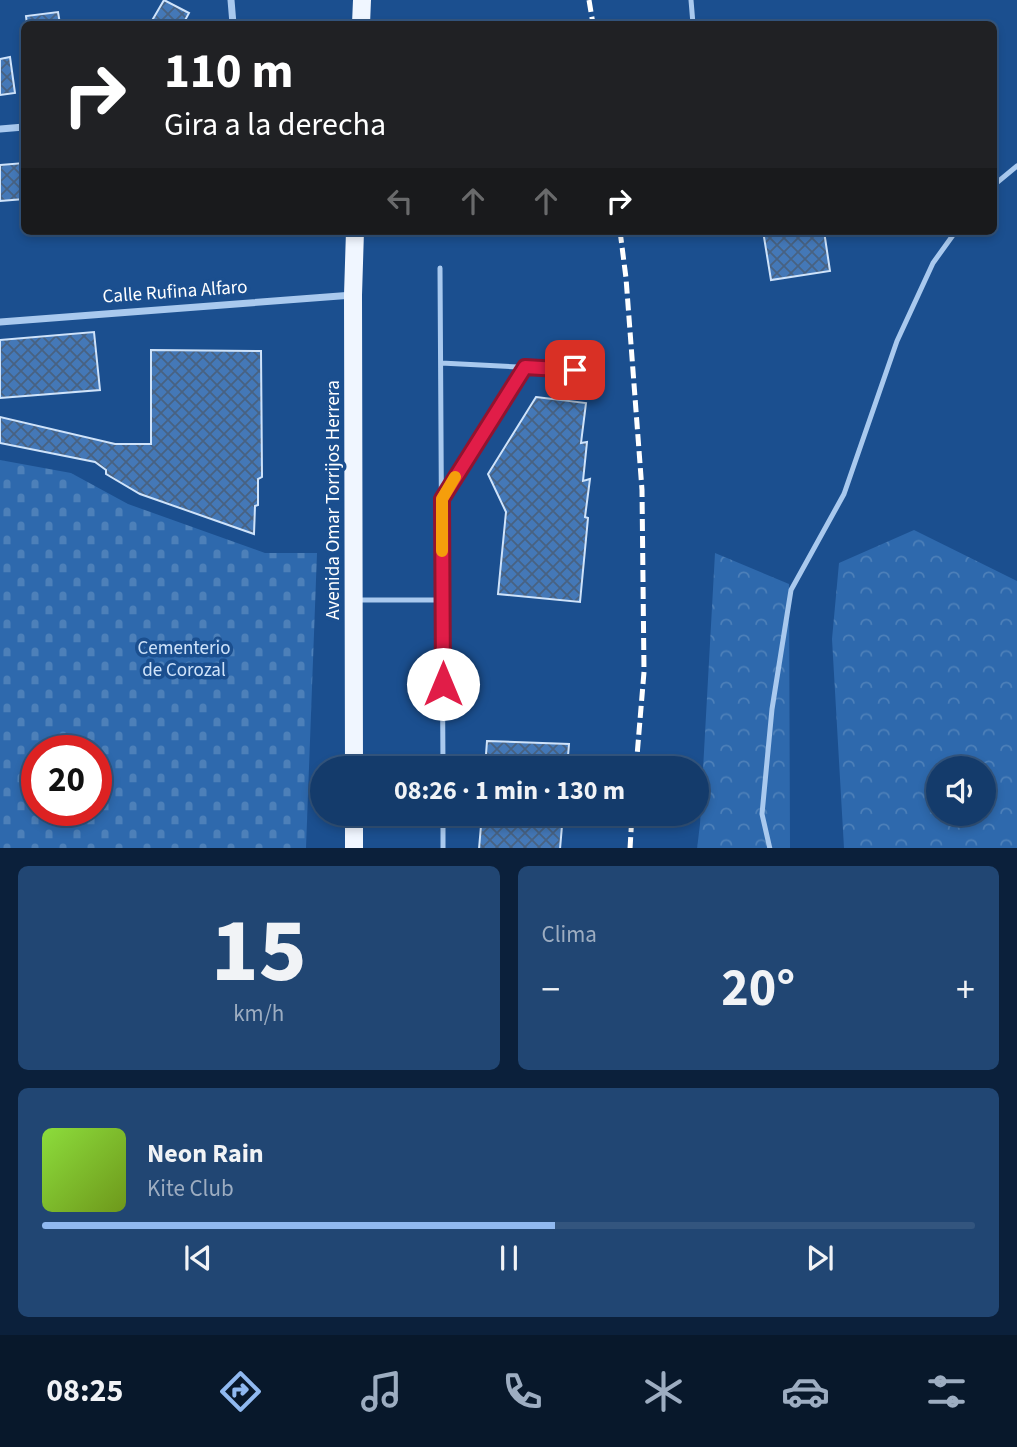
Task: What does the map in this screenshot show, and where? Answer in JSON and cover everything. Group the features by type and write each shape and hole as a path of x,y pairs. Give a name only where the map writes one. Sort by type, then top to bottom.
{"main road":[{"path":"362,0 362,21"},
{"name":"Avenida Omar Torrijos Herrera","path":"354,756 355,235"},
{"path":"354,826 354,848"}],"street":[{"path":"231,0 233,21"},
{"path":"0,130 21,127"},
{"name":"Calle Rufina Alfaro","path":"0,322 353,295"}],"lane":[{"path":"691,0 693,21"},
{"path":"997,183 1017,166"},
{"path":"770,848 762,814 772,709 791,590 844,494 897,341 933,263 953,235"},
{"path":"440,268 443,756"},
{"path":"441,363 575,370"},
{"path":"442,499 525,367"},
{"path":"354,600 442,600"},
{"path":"443,826 443,848"}],"green space":[{"name":"Cementerio de Corozal","path":"0,460 71,473 128,504 265,553 317,553 306,848 0,848"},
{"path":"914,530 1017,581 1017,848 844,848 832,639 839,563"},
{"path":"715,553 789,584 790,848 697,848 700,826 709,826 709,756 704,756"}],"building":[{"path":"164,0 189,13 185,21 152,21"},
{"path":"58,12 60,21 27,21 26,16"},
{"path":"10,57 15,93 0,95 0,59"},
{"path":"21,163 21,199 0,201 0,165"},
{"path":"764,235 825,235 830,271 771,280"},
{"path":"94,332 100,390 0,398 0,340"},
{"path":"151,350 261,351 262,477 258,479 254,534 140,494 106,474 106,470 95,462 0,443 0,417 115,444 151,444"},
{"path":"536,397 586,403 581,443 587,442 583,481 590,479 580,602 498,594 506,512 488,474"},
{"path":"487,741 569,744 568,756 486,756"},
{"path":"481,826 562,826 560,848 479,848"}],"railway":[{"path":"589,0 592,21"},
{"path":"621,235 642,490 644,672 637,756"},
{"path":"630,848 631,826"}],"slow traffic":[{"path":"442,551 442,499 455,477"}],"route":[{"path":"443,684 442,499 525,367 575,370"}]}
